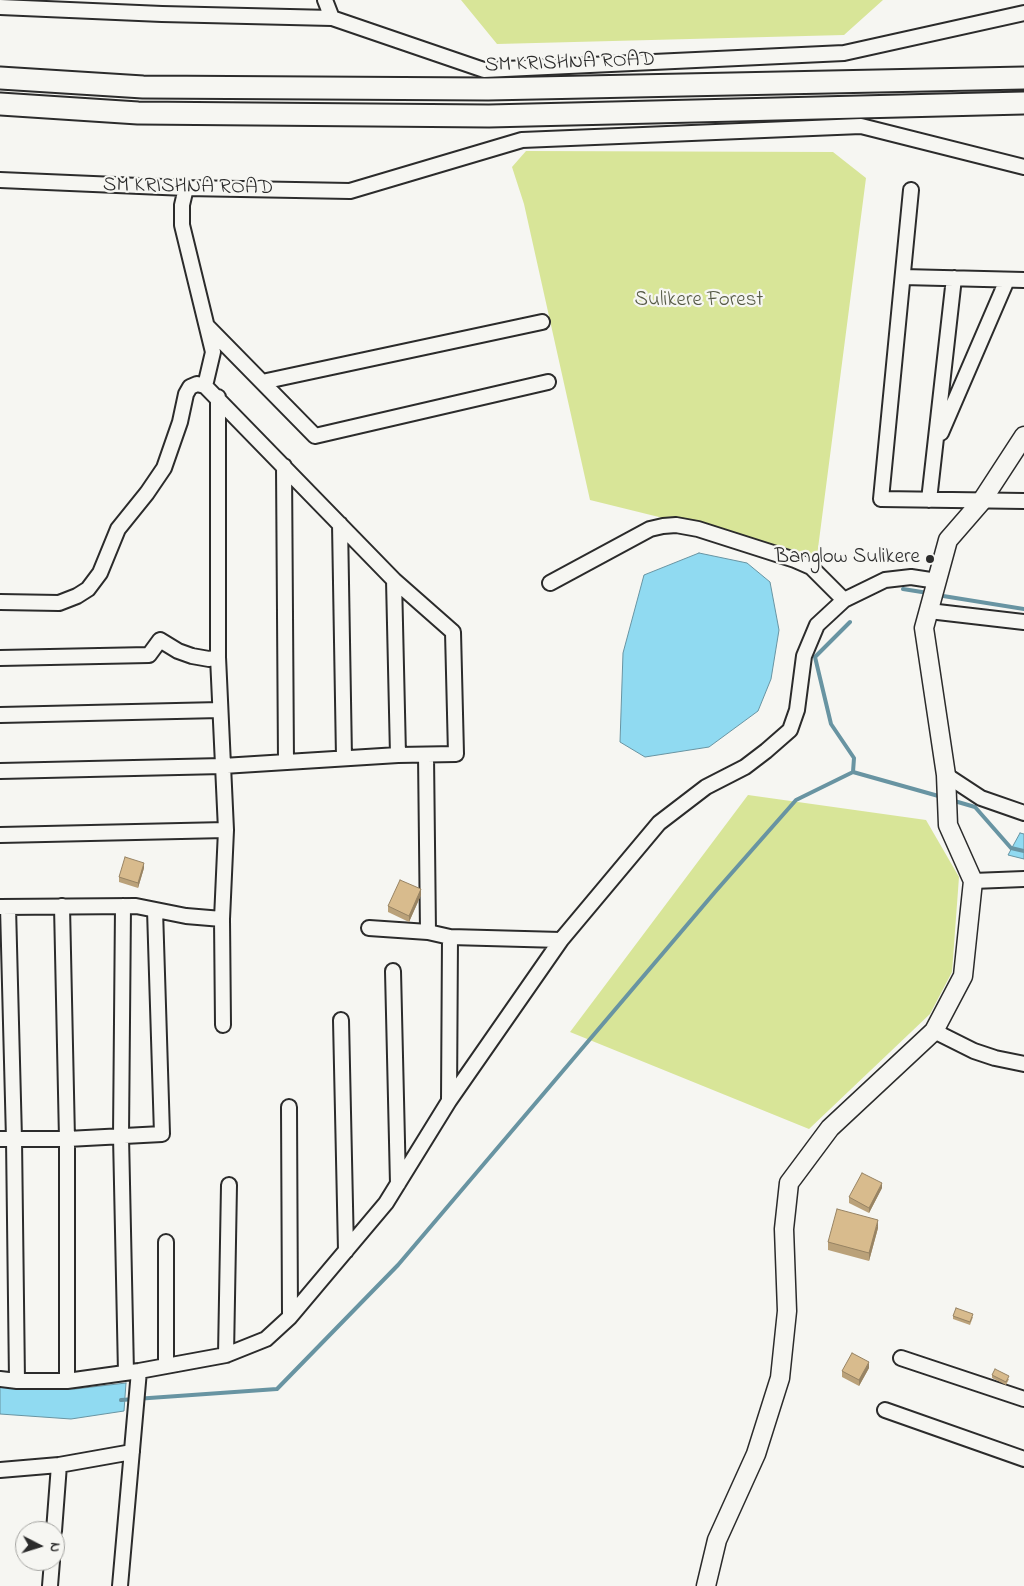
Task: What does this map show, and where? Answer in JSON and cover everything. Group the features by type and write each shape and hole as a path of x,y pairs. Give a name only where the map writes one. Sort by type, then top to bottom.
{"highway":[{"name":"SM KRISHNA ROAD","path":"0,78 143,87 478,89 1024,78"},
{"path":"0,104 138,113 488,116 1024,104"}],"main road":[{"path":"706,1586 717,1540 756,1454 780,1378 787,1311 784,1228 789,1183 830,1128 934,1031 963,976 973,881 948,825 946,775 924,628 948,540 982,502 1024,436"}],"street":[{"path":"326,0 332,18"},
{"name":"SM KRISHNA ROAD","path":"0,7 162,14 332,18 484,70 844,53 1024,13"},
{"name":"SM KRISHNA ROAD","path":"0,180 186,188 350,191 522,140 861,126 1024,166"},
{"path":"186,188 182,205 182,225 213,352 205,386"},
{"path":"911,190 881,499 982,502 1024,501"},
{"path":"902,277 1024,280"},
{"path":"928,500 954,278"},
{"path":"935,446 1007,280"},
{"path":"262,382 542,322"},
{"path":"207,326 315,436 548,382"},
{"path":"0,602 60,603 88,589 100,573 123,521 162,472 175,438 186,394 190,387 197,384 205,386 218,397 394,580 453,632 456,754 398,755 223,766 0,771"},
{"path":"218,397 218,657 226,830 222,919 223,1025"},
{"path":"284,466 286,762"},
{"path":"340,524 344,758"},
{"path":"550,583 650,529 676,525 698,529 811,567 844,600"},
{"path":"0,1379 67,1381 132,1372 226,1355 266,1339 290,1317 386,1203 449,1101 561,940 658,823 706,787 745,766 790,730 796,710 804,656 817,625 844,600 885,580 911,577 937,581"},
{"path":"394,580 398,755"},
{"path":"929,612 1024,622"},
{"path":"0,658 149,655 160,640 178,651 192,656 209,659 218,657"},
{"path":"0,715 220,710"},
{"path":"426,755 428,932"},
{"path":"946,775 981,798 1024,813"},
{"path":"0,835 226,830"},
{"path":"973,881 1024,879"},
{"path":"62,906 67,1139 67,1381"},
{"path":"120,1586 134,1428 122,1136 123,906"},
{"path":"17,1381 7,1139 4,907 136,906 186,916 222,919"},
{"path":"7,1139 67,1139 162,1134 155,910"},
{"path":"369,928 428,932 450,937 561,940"},
{"path":"449,1101 450,937"},
{"path":"393,971 398,1184"},
{"path":"341,1020 346,1251"},
{"path":"934,1031 974,1051 1024,1064"},
{"path":"289,1107 290,1317"},
{"path":"226,1355 230,1185"},
{"path":"166,1242 166,1366"},
{"path":"900,1358 1024,1399"},
{"path":"885,1410 1024,1459"},
{"path":"0,1470 58,1465 132,1452"},
{"path":"55,1521 58,1465"},
{"path":"50,1586 51,1571"}],"green space":[{"path":"461,0 883,0 844,35 497,44"},
{"name":"Sulikere Forest","path":"526,151 833,152 866,178 817,556 590,500 524,204 512,167"},
{"path":"748,795 926,820 959,877 952,972 930,1014 809,1129 570,1032"}],"water":[{"path":"699,553 747,563 770,582 779,630 771,679 758,711 709,747 645,757 620,742 623,653 644,575"},
{"path":"1020,833 1024,834 1024,859 1008,855"},
{"path":"126,1383 124,1411 71,1419 0,1414 0,1385 75,1389"}],"building":[{"path":"125,857 144,863 138,883 119,877"},
{"path":"400,880 421,889 409,916 388,906"},
{"path":"862,1173 882,1183 869,1208 849,1197"},
{"path":"837,1209 878,1220 869,1253 828,1242"},
{"path":"956,1308 973,1314 970,1322 953,1316"},
{"path":"852,1353 869,1362 859,1380 842,1371"},
{"path":"995,1369 1009,1376 1006,1382 992,1375"}],"waterway":[{"path":"903,589 928,593"},
{"path":"937,595 1024,609"},
{"path":"850,622 815,657 831,724 854,758 853,772"},
{"path":"121,1400 277,1389 398,1265 715,892 796,800 853,772 942,797"},
{"path":"951,800 975,807 1011,848 1024,851"}],"place":[{"name":"Banglow Sulikere","path":"930,559"}]}
